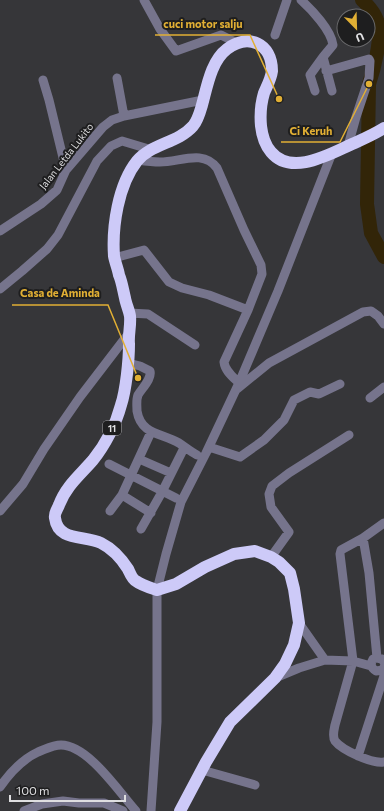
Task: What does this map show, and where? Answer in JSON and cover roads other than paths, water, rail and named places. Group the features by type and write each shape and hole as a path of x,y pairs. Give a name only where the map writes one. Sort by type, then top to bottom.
{"highway":[{"path":"237,43 251,42 265,48 270,55 271,77 263,96 261,126 268,148 275,157 288,162 309,162 382,130"},
{"name":"11","path":"157,590 135,581 119,557 103,544 95,541 70,537 65,534 59,529 55,519 55,513 68,489 80,472 93,459 112,428 121,406 128,363 128,343 130,331 129,313 114,258 117,204 126,178 138,160 152,150 191,129 197,120 215,63 225,50 237,43"},
{"path":"157,590 176,584 205,567 234,554 255,551 271,557 279,562 290,573 299,623 294,645 285,664 275,678 230,722 180,811"}],"street":[{"path":"144,0 160,29 176,51 221,35 237,43"},
{"path":"274,35 287,0"},
{"path":"301,0 315,15 330,35 333,45 310,75 315,91"},
{"path":"323,57 332,92"},
{"path":"326,71 369,59 370,61 370,78 356,117 350,145"},
{"path":"117,78 124,116"},
{"path":"43,80 66,170"},
{"name":"Jalan Letda Lukito","path":"0,231 41,204 57,190 66,170 103,127 112,120 124,116 203,100"},
{"path":"0,289 22,271 58,235 97,161 111,146 122,141 152,150"},
{"path":"151,811 157,722 157,590 181,502 237,387 278,291 332,153"},
{"path":"138,160 161,162 197,158 208,159 213,163 217,168 261,265 262,274 248,310 224,362 225,368 237,387"},
{"path":"114,258 144,250 169,282 182,288 209,295 248,310"},
{"path":"237,387 269,363 363,312 371,311 378,316 384,324"},
{"path":"129,313 148,314 195,344"},
{"path":"0,511 23,484 44,449 80,397 130,331"},
{"path":"128,363 140,366 150,371 150,376 137,398 138,417 143,426 151,432 179,443 184,448 197,455"},
{"path":"209,447 240,457 264,440 284,420 294,400 310,392 319,394 340,384"},
{"path":"370,398 384,387"},
{"path":"110,511 122,495 151,432"},
{"path":"271,557 289,532 271,507 269,494 272,486 289,473 349,435"},
{"path":"141,529 151,513 184,448"},
{"path":"139,459 171,473"},
{"path":"109,464 176,498"},
{"path":"122,495 151,513"},
{"path":"383,760 370,761 358,756 336,741 334,735 335,725 352,662 340,554 341,550 363,538 384,523"},
{"path":"358,756 383,667 363,538"},
{"path":"299,623 325,660"},
{"path":"275,678 299,668 325,660 352,662 371,666 376,671 383,667"},
{"path":"0,787 4,781 30,756 50,746 62,745 74,748 94,762 136,811"},
{"path":"202,770 255,785"},
{"path":"24,811 42,804 63,801 123,811"}],"waterway":[{"path":"362,0 377,19 379,29 377,54 369,84 367,204 371,233 384,257"}],"place":[{"name":"Ci Keruh","path":"369,84"},
{"name":"cuci motor salju","path":"279,99"},
{"name":"Casa de Aminda","path":"138,378"}]}
